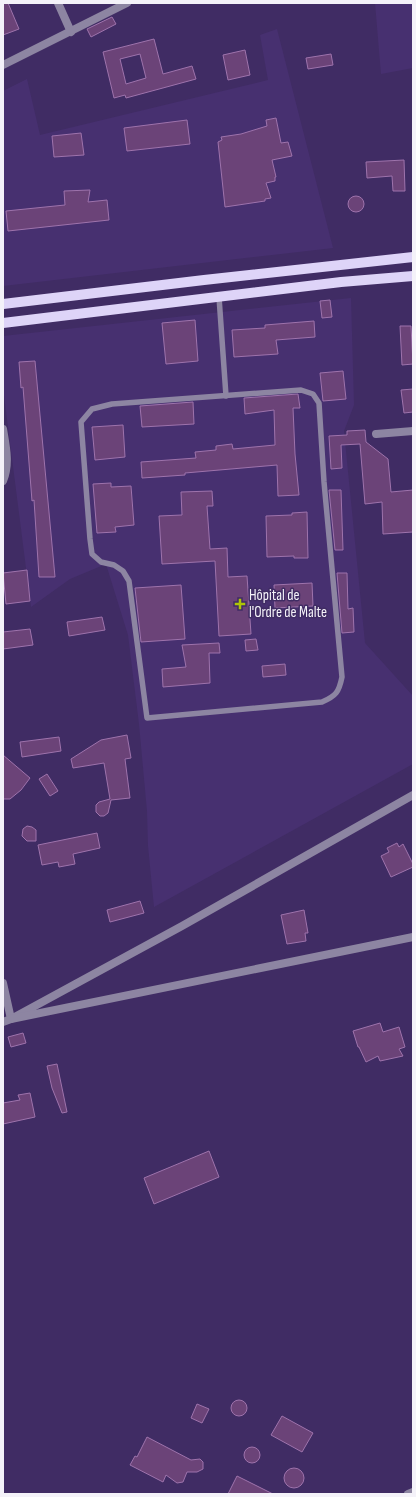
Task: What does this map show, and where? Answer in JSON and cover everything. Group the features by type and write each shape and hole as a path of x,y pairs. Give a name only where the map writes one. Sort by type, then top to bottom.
{"main road":[{"path":"3,304 413,257"},
{"path":"3,323 341,282 413,276"}],"street":[{"path":"58,3 70,32"},
{"path":"3,65 127,3"},
{"path":"3,429 8,468 3,481"},
{"path":"376,434 413,431"},
{"path":"3,1022 182,926 413,795"},
{"path":"11,1019 413,937"},
{"path":"3,983 11,1019"},
{"path":"408,1494 413,1492"}],"lane":[{"path":"219,297 226,396"},
{"path":"301,390 313,394 319,403 324,482 342,678 340,687 334,696 322,702 147,718 129,581 123,571 114,565 101,562 92,554 81,422 92,409 112,404 226,396 301,390"}],"shaded area":[{"path":"375,3 413,3 413,68 381,74"},
{"path":"277,29 333,248 3,286 3,91 27,79 40,135 268,80 260,35"},
{"name":"Hôpital de l'Ordre de Malte","path":"351,298 354,405 344,431 365,643 413,696 413,764 154,907 139,724 128,635 106,564 70,579 31,607 3,388 3,336"}],"building":[{"path":"3,3 8,3 19,29 3,35"},
{"path":"112,17 116,24 91,37 87,29"},
{"path":"154,39 163,74 192,66 196,79 126,98 125,95 114,98 103,52","holes":["140,54 146,78 126,84 120,59"]},
{"path":"245,50 250,75 228,80 223,55"},
{"path":"331,54 333,65 308,69 306,58"},
{"path":"276,118 281,143 288,142 292,156 272,160 276,177 275,181 266,183 271,198 265,199 265,201 225,207 218,142 222,140 221,137 241,134 267,126 266,120"},
{"path":"187,120 190,144 127,151 124,128"},
{"path":"81,133 84,155 54,157 52,136"},
{"path":"404,160 405,191 393,191 392,176 367,178 366,162"},
{"path":"90,190 88,202 107,200 109,220 8,231 6,211 65,205 64,191"},
{"path":"353,196 359,196 364,201 362,210 359,212 353,212 348,207 348,201"},
{"path":"330,300 332,317 322,318 320,301"},
{"path":"195,320 198,361 166,364 162,323"},
{"path":"314,321 315,337 276,340 278,354 234,357 232,330 265,328 265,325"},
{"path":"400,326 411,326 413,364 402,365"},
{"path":"35,361 55,577 39,577 34,500 32,501 23,387 21,388 19,362"},
{"path":"343,371 346,399 323,401 320,373"},
{"path":"413,389 413,412 404,413 401,390"},
{"path":"298,394 300,408 293,408 299,495 278,496 277,465 142,478 141,462 196,458 195,452 216,450 216,446 232,444 233,449 275,445 274,410 245,414 244,398"},
{"path":"193,402 194,424 142,427 140,406"},
{"path":"123,425 125,457 95,460 92,427"},
{"path":"365,430 366,442 388,459 391,492 413,490 413,532 383,534 382,502 365,504 360,444 341,445 342,468 331,469 329,436 347,435 347,431"},
{"path":"111,483 111,487 131,486 134,525 115,527 116,532 97,533 93,484"},
{"path":"329,490 341,490 343,550 335,550"},
{"path":"212,491 213,506 207,506 210,549 227,548 228,577 247,576 251,634 219,636 215,561 162,564 159,516 182,515 181,492"},
{"path":"307,512 308,558 294,558 294,556 267,557 266,516 292,515 292,513"},
{"path":"27,570 30,601 6,604 3,573"},
{"path":"337,573 347,573 348,609 353,608 354,632 342,633"},
{"path":"312,583 313,606 275,608 274,585"},
{"path":"181,585 185,639 141,642 135,588"},
{"path":"102,617 105,630 69,636 67,622"},
{"path":"30,629 33,645 3,649 3,632"},
{"path":"256,639 258,650 246,651 245,640"},
{"path":"219,643 220,653 209,653 210,683 163,687 162,669 186,667 182,645"},
{"path":"285,664 286,675 263,677 262,666"},
{"path":"127,735 131,758 125,759 130,798 111,800 108,813 104,816 100,816 96,812 96,805 99,802 110,799 104,763 73,768 71,759 101,740"},
{"path":"59,737 61,751 22,757 20,742"},
{"path":"3,755 30,778 21,790 10,799 3,799"},
{"path":"47,774 58,791 50,796 39,779"},
{"path":"27,826 36,830 36,841 27,841 22,836 23,829"},
{"path":"97,833 100,848 73,854 75,864 59,867 58,862 42,865 38,845"},
{"path":"397,843 399,847 403,844 413,867 391,877 381,856 389,852 387,848"},
{"path":"140,901 144,913 110,922 107,910"},
{"path":"304,910 308,933 305,933 306,941 287,944 281,915"},
{"path":"380,1023 383,1032 399,1027 405,1047 399,1049 403,1056 380,1061 378,1056 366,1062 358,1047 353,1031"},
{"path":"23,1033 26,1043 11,1047 8,1037"},
{"path":"57,1064 67,1112 62,1113 52,1088 47,1066"},
{"path":"30,1093 35,1117 3,1124 3,1103 20,1100 18,1095"},
{"path":"209,1151 219,1177 154,1204 144,1178"},
{"path":"236,1400 242,1400 247,1405 245,1414 242,1416 236,1416 231,1411 231,1405"},
{"path":"197,1404 209,1409 202,1423 191,1418"},
{"path":"282,1416 313,1433 302,1452 271,1435"},
{"path":"147,1437 191,1460 200,1459 203,1462 203,1469 197,1472 187,1472 183,1482 177,1483 166,1475 163,1482 130,1465 135,1456 137,1457"},
{"path":"249,1447 255,1447 260,1452 258,1461 255,1463 249,1463 244,1458 244,1452"},
{"path":"294,1468 301,1471 304,1478 301,1485 294,1488 287,1485 284,1478 287,1471"},
{"path":"237,1476 273,1494 228,1494"}],"place":[{"name":"Hôpital de l'Ordre de Malte","path":"240,604"}]}
